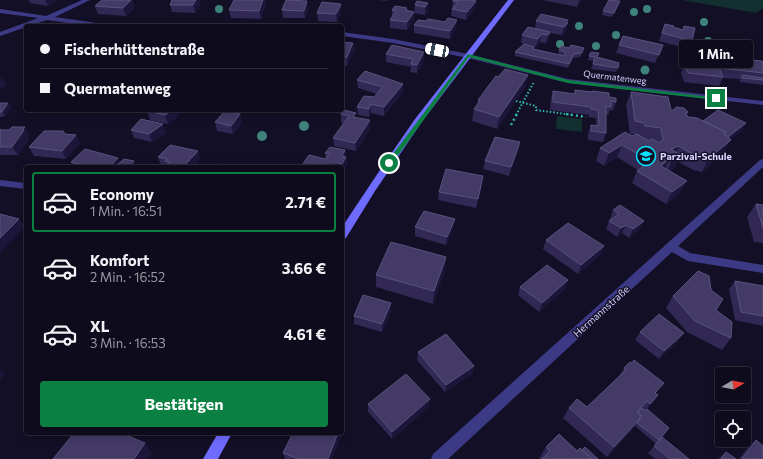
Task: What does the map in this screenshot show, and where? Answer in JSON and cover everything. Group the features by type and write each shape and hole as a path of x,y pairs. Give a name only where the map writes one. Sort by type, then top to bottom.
{"street":[{"path":"28,24 87,0"},
{"path":"344,232 370,190 468,56 505,11 511,0"},
{"path":"0,11 89,24"},
{"path":"0,34 24,25"},
{"name":"Quermatenweg","path":"344,34 393,41 468,56 568,81 763,104"},
{"name":"Hermannstraße","path":"438,459 672,247 763,162"},
{"path":"0,183 24,186"},
{"path":"672,247 688,257 763,268"},
{"path":"210,459 225,435"}],"path":[{"path":"511,125 535,80"},
{"path":"516,101 536,106 536,110 586,117"}],"green space":[{"path":"682,0 763,0 763,8 756,13"},
{"path":"557,116 582,119 582,132 556,129"}],"building":[{"path":"102,0 131,0 123,8 95,6"},
{"path":"172,0 196,0 193,5 170,5"},
{"path":"234,0 263,0 259,11 229,10"},
{"path":"286,0 307,1 304,11 282,10"},
{"path":"453,0 476,1 467,12 452,9 458,2"},
{"path":"609,0 620,1 614,13 603,11"},
{"path":"417,1 428,3 425,7 415,5"},
{"path":"322,2 341,4 336,14 317,13"},
{"path":"395,6 407,8 405,10 414,12 407,22 390,20 396,11 392,10"},
{"path":"541,14 568,20 566,22 568,23 564,27 536,21"},
{"path":"448,18 457,20 450,31 414,25 418,20 426,21 428,19 445,22"},
{"path":"665,24 683,30 684,26 695,28 692,41 662,33"},
{"path":"528,27 550,32 548,35 542,34 538,39 522,35"},
{"path":"623,36 663,45 659,55 619,45"},
{"path":"344,42 353,43 347,57 344,57"},
{"path":"524,44 534,47 533,49 564,56 566,52 559,50 561,46 569,48 571,45 584,48 581,53 574,54 569,64 515,52"},
{"path":"392,45 424,52 417,65 411,64 413,59 386,54"},
{"path":"591,52 599,53 597,57 619,63 618,68 593,64 595,57 589,56"},
{"path":"712,56 762,61 763,73 719,68 723,77 688,73 685,64 701,64 700,61 715,63"},
{"path":"505,69 528,75 499,117 474,109 480,101 478,100 496,76 498,77"},
{"path":"365,71 403,84 384,107 371,104 369,109 357,107 364,96 374,97 383,87 357,80"},
{"path":"742,75 763,78 763,80 742,78"},
{"path":"575,90 609,93 609,97 616,98 616,102 611,101 611,107 606,106 606,133 591,131 591,125 599,126 598,110 591,109 591,107 553,102 553,91 575,94"},
{"path":"631,92 668,97 671,110 674,110 676,107 684,108 688,112 686,114 688,117 697,118 726,132 724,133 731,140 708,159 699,158 679,146 671,149 681,155 672,161 669,159 661,166 687,181 672,192 637,171 650,161 622,145 609,153 600,148 625,132 632,136 637,134 649,141 652,139 659,143 663,140 661,128 645,126 644,123 635,121"},
{"path":"0,103 8,103 2,112 0,112"},
{"path":"344,110 356,113 353,117 370,120 355,143 333,138 349,116 341,114"},
{"path":"718,110 746,123 728,137 724,134 726,132 703,121"},
{"path":"152,112 170,112 165,115"},
{"path":"224,112 240,114 231,126 215,122"},
{"path":"141,119 163,124 149,134 131,130"},
{"path":"12,127 25,127 12,147 0,147 0,130 9,130"},
{"path":"44,131 63,131 65,134 76,135 62,151 29,147"},
{"path":"495,137 520,142 511,167 485,161"},
{"path":"170,145 198,151 185,165 166,165 170,162 165,161 167,159 158,157"},
{"path":"330,147 345,150 342,156 346,157 342,164 335,162 333,165 302,165 309,155 325,159 329,154 325,153"},
{"path":"85,149 118,158 111,165 82,165 71,162"},
{"path":"124,159 134,161 131,165 117,165"},
{"path":"446,169 483,176 478,199 439,192"},
{"path":"756,204 763,205 763,228"},
{"path":"620,205 644,221 633,229 626,225 621,228 609,221 619,214 613,210"},
{"path":"424,211 455,219 447,237 415,227"},
{"path":"0,214 19,219 0,238"},
{"path":"568,223 604,246 581,265 546,240"},
{"path":"391,242 446,257 434,291 376,275"},
{"path":"547,265 568,280 542,303 520,287"},
{"path":"698,271 709,276 711,290 723,299 716,310 732,322 731,338 695,321 673,296"},
{"path":"735,281 763,286 763,316 741,312"},
{"path":"363,295 391,303 382,324 354,316"},
{"path":"659,314 684,333 664,351 640,332"},
{"path":"446,334 474,366 446,385 418,352"},
{"path":"634,360 664,383 655,393 658,395 650,404 647,401 637,412 642,416 614,447 569,408 577,399 587,407 626,370 624,368 630,362 632,363"},
{"path":"406,374 430,399 392,432 368,404"},
{"path":"642,408 645,411 647,409 669,428 659,440 637,423 642,416 638,412"},
{"path":"559,434 577,451 580,448 592,459 542,459 550,451 546,447"},
{"path":"72,435 126,435 145,443 134,459 53,459"},
{"path":"292,435 337,435 328,459 299,459 283,453"},
{"path":"662,437 689,459 670,459 654,446"},
{"path":"756,440 763,446 763,459 742,459"},
{"path":"585,447 598,459 592,459 582,450"},
{"path":"726,452 736,459 721,459"}],"place":[{"name":"Parzival-Schule","path":"646,156"}],"route":[{"path":"389,163 468,56 533,74 568,81 598,86 716,98"}]}
